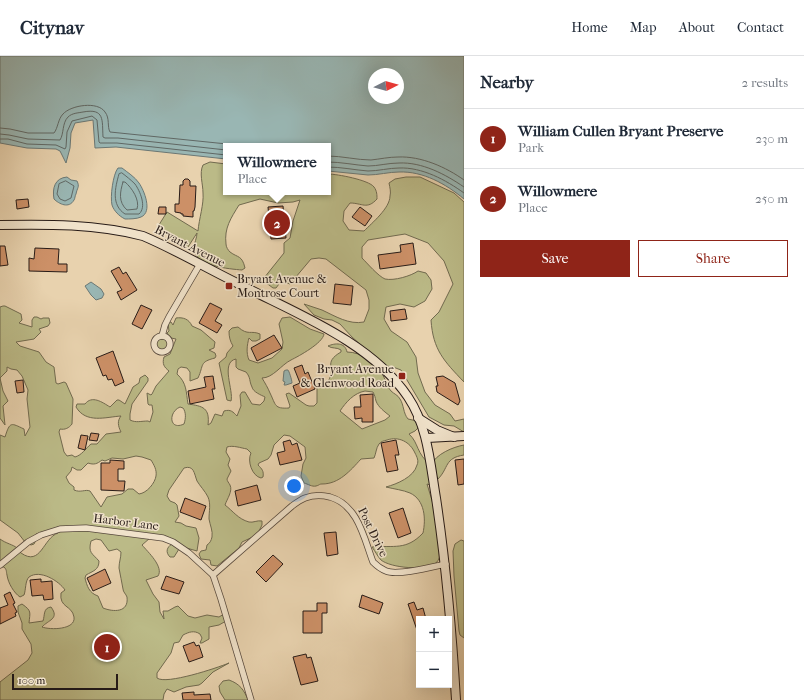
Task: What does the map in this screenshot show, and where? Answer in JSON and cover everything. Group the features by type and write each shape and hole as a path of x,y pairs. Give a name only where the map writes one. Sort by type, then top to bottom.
{"main road":[{"name":"Bryant Avenue","path":"0,225 71,225 131,232 153,240 326,328 366,354 395,381 411,402 426,438 446,564 456,700"},
{"path":"418,418 441,432 454,437"},
{"path":"426,438 464,436"}],"street":[{"path":"162,336 164,325 200,264"},
{"name":"Post Drive","path":"213,575 292,506 305,498 319,495 335,498 350,509 357,520 373,562 385,571 392,573 446,564"},
{"name":"Harbor Lane","path":"0,565 28,542 41,535 60,529 72,528 148,536 168,540 189,552 213,575 251,700"}],"shaded area":[{"path":"210,162 223,164 223,195 331,195 331,174 352,178 371,184 376,190 377,199 367,205 350,203 344,211 343,221 349,230 364,231 380,215 389,201 389,183 395,179 420,177 454,193 464,202 464,382 445,361 437,347 432,330 431,320 439,312 453,284 444,261 428,243 405,234 368,240 362,247 362,258 385,279 402,278 418,271 426,273 431,280 432,289 425,301 414,307 400,304 386,307 384,319 391,331 407,342 416,357 418,373 425,392 435,405 450,414 455,421 464,419 464,432 454,426 444,425 429,417 401,370 385,366 352,337 340,324 314,315 304,304 348,321 358,323 364,322 369,309 369,300 366,290 326,259 311,259 290,284 287,283 285,276 276,288 273,288 265,282 264,278 284,253 284,243 290,238 293,221 300,200 278,203 260,199 239,205 227,228 226,246 230,252 243,261 245,268 242,270 229,269 213,265 199,259 195,254 194,248 197,233 188,247 157,228 167,212 198,231 203,197 201,175 203,165"},
{"path":"5,306 21,314 22,320 19,323 32,327 32,320 34,317 41,319 49,318 50,323 48,326 39,329 41,332 34,339 16,342 20,346 39,352 46,362 54,367 56,383 66,383 73,399 72,424 70,427 60,429 59,432 64,452 67,456 72,455 75,457 82,453 91,444 97,444 106,434 121,432 118,424 121,416 91,418 80,412 76,407 77,404 85,404 91,400 97,400 110,407 117,400 119,400 125,404 133,387 139,383 140,378 145,375 148,378 148,381 132,404 130,420 136,422 150,422 153,412 152,405 148,404 147,393 152,394 156,386 169,371 164,365 163,359 170,354 176,339 171,338 167,333 169,331 168,323 171,322 173,325 176,318 186,319 192,326 201,330 215,342 214,348 209,350 215,353 216,356 215,358 204,363 198,378 190,381 190,372 187,368 181,367 178,369 177,374 183,381 188,404 201,407 207,411 208,425 211,423 215,414 222,416 226,410 233,412 237,416 241,406 240,395 242,392 245,392 252,404 260,405 264,401 265,397 253,389 249,376 246,372 236,367 236,359 231,361 229,365 228,371 231,401 227,400 219,363 226,357 227,353 233,346 229,331 232,328 238,327 247,332 260,334 260,339 256,341 252,341 249,338 247,349 249,360 258,363 272,358 282,349 283,342 279,324 282,318 290,317 310,329 324,334 323,338 310,349 287,362 270,376 262,378 278,407 289,408 290,406 286,394 289,393 306,405 314,406 317,403 317,384 328,381 331,373 332,359 341,352 339,349 328,346 339,344 344,346 347,352 352,352 367,358 372,362 383,376 390,390 400,399 408,419 417,421 420,426 409,434 415,441 420,453 426,461 431,465 433,461 441,454 455,447 464,445 464,455 453,458 438,479 435,473 432,483 430,485 427,484 434,507 441,552 438,561 424,567 400,567 381,560 372,547 405,545 417,539 423,533 424,516 419,500 410,493 386,487 400,482 409,476 417,465 418,459 416,454 404,441 400,439 391,439 380,443 374,458 361,459 344,476 334,482 320,484 317,486 304,483 301,476 303,464 306,458 305,447 290,436 284,435 274,445 268,459 259,463 258,465 262,469 263,473 263,477 261,478 255,474 251,468 251,453 247,449 229,446 227,447 226,452 230,459 228,465 231,471 227,479 231,490 225,505 245,521 262,521 262,525 257,535 242,542 239,548 217,566 211,565 210,560 201,559 199,554 201,551 206,550 212,537 209,519 210,508 208,497 197,481 193,470 187,467 184,468 169,490 167,496 170,501 177,505 179,516 175,522 196,528 199,538 197,551 183,547 179,549 174,557 170,557 167,551 172,544 170,539 150,538 142,545 159,568 158,576 146,580 159,602 160,612 164,619 163,611 168,611 178,606 188,616 195,618 207,615 219,617 224,614 226,621 219,625 209,627 209,639 202,643 200,643 202,638 200,634 196,632 183,635 179,642 174,643 171,653 157,673 157,678 162,680 181,678 229,663 213,672 199,685 186,687 174,692 167,689 163,700 0,700 0,682 28,660 32,653 31,644 22,629 18,606 22,604 29,610 29,623 43,621 45,610 51,607 54,617 42,627 56,629 62,628 67,627 74,621 73,613 64,604 61,598 61,593 65,590 54,580 38,574 29,577 24,595 20,597 10,584 6,569 4,567 0,567 0,539 18,548 21,553 28,556 33,556 38,554 49,540 58,533 51,530 36,534 36,540 34,544 31,545 25,542 18,533 0,520 0,435 5,437 8,428 14,425 24,429 25,436 30,427 27,399 28,390 22,376 17,370 7,367 7,371 0,378 0,307","holes":["361,392 373,392 378,405 390,416 385,420 362,429 340,411 351,398","180,407 183,408 185,415 184,424 175,425 173,423 172,416 176,409","136,456 151,460 156,470 156,476 148,490 139,494 133,489 128,489 122,494 107,497 101,507 90,491 74,490 74,487 69,483 66,477 71,471 72,467 77,470 81,470 88,463 95,464 102,460 105,461 112,458 123,459","96,539 101,540 109,551 117,549 121,552 119,568 123,590 127,597 126,606 123,609 111,610 103,608 98,596 90,591 85,578 86,575 97,568 99,564 99,561 90,550 91,541"]},
{"path":"162,337 167,339 169,344 167,349 162,351 157,349 155,344 157,339"},
{"path":"0,378 3,391 8,401 3,406 5,425 0,418"},
{"path":"461,540 464,541 464,638 460,635 459,631 453,551 455,544"},
{"path":"229,680 236,683 241,688 248,700 225,700 220,692 219,686 223,681"}],"water":[{"path":"0,56 464,56 464,199 450,188 434,180 408,172 368,175 331,171 331,143 223,143 223,159 116,147 95,148 93,120 75,123 71,133 70,148 66,163 60,151 56,149 27,148 0,143"},
{"path":"118,168 122,168 133,177 139,183 143,191 147,206 145,214 141,217 135,219 125,219 117,213 112,205 112,186"},
{"path":"67,177 71,180 77,181 78,186 72,203 64,205 54,199 54,187 60,179"},
{"path":"91,282 101,289 104,294 102,298 96,300 91,295 85,286"},
{"path":"288,370 292,383 284,385 284,371"}],"building":[{"path":"185,179 190,181 190,186 196,186 193,217 183,216 181,213 175,212 175,204 179,204 180,185 183,185 183,181"},
{"path":"28,199 29,207 17,209 16,200"},
{"path":"283,206 286,238 271,239 268,207"},
{"path":"159,207 166,207 166,214 158,214"},
{"path":"360,207 372,216 365,226 352,217"},
{"path":"413,243 416,264 380,269 378,255 401,252 400,245"},
{"path":"0,246 5,246 8,265 0,266"},
{"path":"35,248 59,249 58,264 67,264 67,272 29,271 29,258 34,259"},
{"path":"119,267 123,274 126,272 137,290 121,300 117,292 122,290 111,271"},
{"path":"335,284 353,286 351,305 333,303"},
{"path":"210,303 222,309 215,321 222,325 217,333 199,323"},
{"path":"141,305 152,310 142,329 132,324"},
{"path":"405,309 407,319 391,321 390,311"},
{"path":"274,335 282,348 257,361 251,348"},
{"path":"113,351 124,382 115,386 112,379 108,380 106,375 103,376 96,358"},
{"path":"302,365 305,374 308,372 315,389 297,397 293,386 300,383 294,368"},
{"path":"213,376 215,389 212,389 214,399 190,404 188,391 206,387 204,377"},
{"path":"443,376 455,383 460,401 458,405 437,392 436,386 438,386 436,377"},
{"path":"23,380 24,392 17,393 15,381"},
{"path":"373,394 373,422 362,422 362,418 355,419 354,407 361,407 360,395"},
{"path":"91,433 99,434 97,441 89,440"},
{"path":"81,435 88,436 85,450 78,448"},
{"path":"290,440 292,445 297,443 302,460 280,465 277,453 285,451 283,442"},
{"path":"396,440 399,455 395,455 398,470 387,472 381,443"},
{"path":"464,459 464,484 458,485 455,460"},
{"path":"110,460 124,461 124,469 118,469 118,481 125,481 124,491 101,490 101,463 110,463"},
{"path":"257,485 261,500 238,506 235,491"},
{"path":"185,498 206,506 201,520 180,512"},
{"path":"403,508 411,533 398,538 389,513"},
{"path":"336,532 338,554 327,556 324,533"},
{"path":"273,555 283,564 266,582 256,572"},
{"path":"105,569 111,583 93,591 87,578"},
{"path":"166,576 184,582 179,594 161,589"},
{"path":"41,579 41,582 52,581 53,599 44,600 43,595 32,596 30,580"},
{"path":"10,592 15,603 13,604 17,612 15,613 16,616 0,624 0,608 8,605 4,595"},
{"path":"362,595 383,603 379,614 359,607"},
{"path":"414,602 417,610 423,608 425,616 416,616 416,627 408,604"},
{"path":"317,603 327,603 327,613 322,613 322,633 303,633 303,611 317,611"},
{"path":"194,642 196,646 199,645 203,657 189,662 183,646"},
{"path":"306,654 307,658 311,657 318,681 301,685 293,657"},
{"path":"194,692 194,695 210,694 211,700 183,700 182,693"}],"place":[{"name":"Willowmere","path":"277,223"},
{"name":"Bryant Avenue & Montrose Court","path":"229,286"},
{"name":"Bryant Avenue & Glenwood Road","path":"402,376"},
{"name":"William Cullen Bryant Preserve","path":"107,647"}]}
